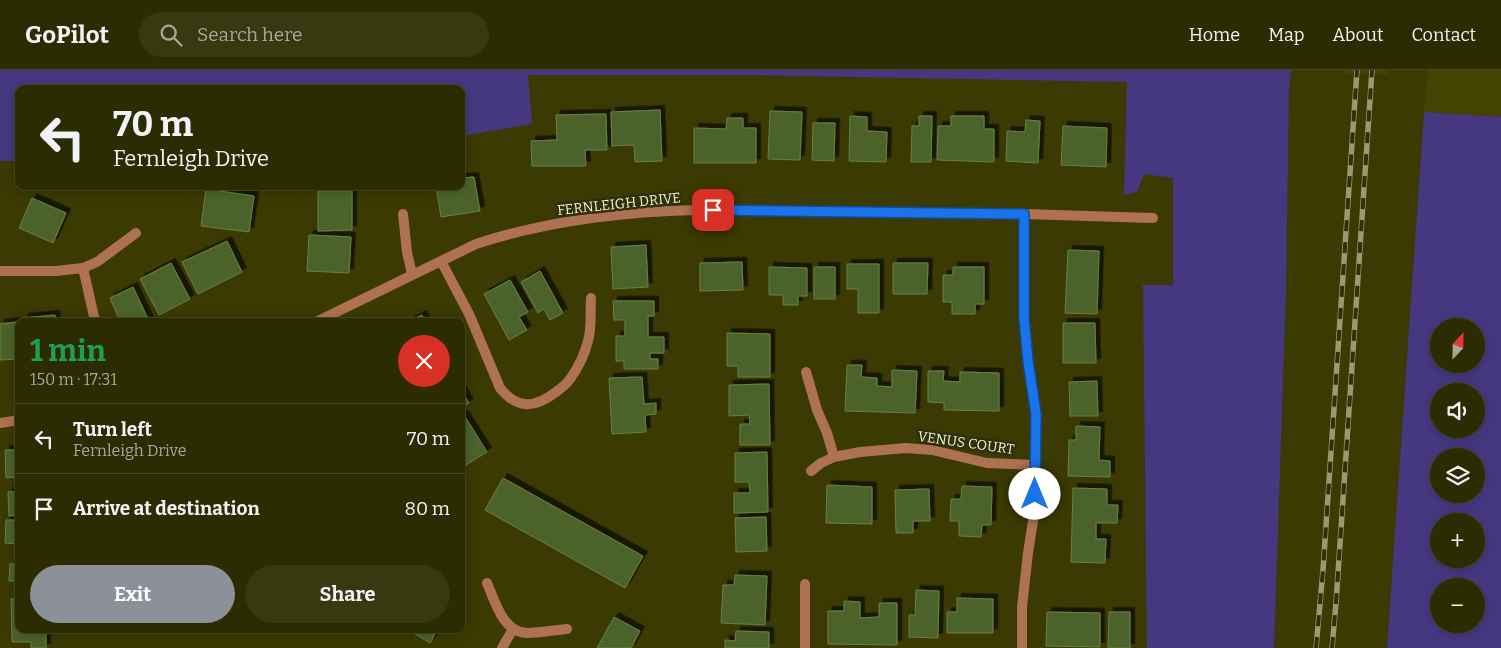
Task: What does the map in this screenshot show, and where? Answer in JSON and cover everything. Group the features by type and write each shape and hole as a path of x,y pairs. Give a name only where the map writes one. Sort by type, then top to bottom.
{"street":[{"name":"FERNLEIGH DRIVE","path":"324,318 440,260 502,235 527,229 651,211 1024,214 1153,218"},
{"path":"403,214 407,252 412,274"},
{"path":"1022,648 1022,607 1035,508 1036,414 1024,318 1024,214"},
{"path":"0,271 56,271 83,268 97,262 136,233"},
{"path":"440,260 469,314 500,388 508,398 518,403 531,405 547,399 570,381 588,340 591,298"},
{"path":"83,268 93,318"},
{"path":"806,372 834,457"},
{"path":"0,422 15,420"},
{"name":"VENUS COURT","path":"811,471 821,463 834,457 860,452 906,448 932,450 987,463 1035,465"},
{"path":"487,583 504,622 513,629 525,634 567,628"},
{"path":"805,584 805,648"},
{"path":"502,648 513,629"}],"shaded area":[{"path":"0,70 1291,70 1274,648 1147,648 1143,285 1173,285 1173,178 1144,174 1137,192 1124,195 1127,82 755,75 528,75 532,124 465,135 465,85 15,85 15,161 0,161"},
{"path":"1345,70 1387,70 1387,74 1345,74"},
{"path":"1428,70 1501,70 1501,117 1424,112"},
{"path":"1424,112 1501,117 1501,648 1387,648"}],"building":[{"path":"660,110 662,161 635,162 634,145 612,146 611,112"},
{"path":"770,111 802,112 800,160 768,159"},
{"path":"606,114 607,150 585,150 586,166 532,166 531,141 557,140 556,115"},
{"path":"850,116 867,117 867,131 887,132 886,162 849,161"},
{"path":"919,116 932,116 931,162 911,162 912,126 919,126"},
{"path":"951,116 984,116 984,129 994,129 994,162 937,160 938,126 951,126"},
{"path":"727,118 743,118 743,128 756,128 756,163 694,163 694,128 726,129"},
{"path":"1026,120 1040,121 1038,163 1006,161 1007,131 1025,132"},
{"path":"813,123 835,123 834,161 812,160"},
{"path":"1063,126 1107,128 1106,167 1061,165"},
{"path":"474,177 480,211 441,217 437,190 465,190 465,178"},
{"path":"206,190 254,196 249,232 201,226"},
{"path":"318,191 352,191 352,230 318,231"},
{"path":"32,198 66,213 53,243 19,228"},
{"path":"309,235 351,237 349,273 307,271"},
{"path":"227,241 242,272 198,294 182,262"},
{"path":"646,245 648,287 613,289 611,247"},
{"path":"1068,250 1099,251 1097,314 1065,313"},
{"path":"742,262 743,290 700,291 700,263"},
{"path":"171,263 190,299 159,315 140,279"},
{"path":"893,263 928,263 927,294 893,294"},
{"path":"847,264 879,264 879,313 858,313 858,289 847,289"},
{"path":"769,267 807,268 807,296 798,296 798,305 783,305 783,295 769,295"},
{"path":"814,267 835,267 835,299 814,299"},
{"path":"953,267 984,267 984,304 975,304 975,314 952,314 952,302 943,302 943,275 953,275"},
{"path":"540,271 563,313 550,320 544,309 538,313 521,282"},
{"path":"510,280 528,312 519,317 527,330 509,340 484,294"},
{"path":"133,287 148,318 119,318 110,298"},
{"path":"613,301 654,301 654,316 648,316 648,337 664,337 664,353 650,353 650,359 658,359 658,369 624,369 624,361 616,361 616,336 625,336 625,320 614,320"},
{"path":"55,315 56,318 23,318"},
{"path":"15,322 15,359 0,360 0,324"},
{"path":"1063,323 1095,323 1096,363 1063,363"},
{"path":"727,333 770,334 770,377 738,377 738,366 727,366"},
{"path":"847,365 862,365 861,377 877,378 877,386 892,387 892,370 917,371 915,413 845,411"},
{"path":"928,371 944,371 943,381 960,382 960,372 999,373 999,411 944,410 944,403 928,402"},
{"path":"642,377 644,404 656,403 656,414 645,415 646,432 612,434 609,378"},
{"path":"1097,381 1098,416 1070,416 1069,382"},
{"path":"769,384 770,445 740,445 740,424 750,424 749,415 729,416 729,385"},
{"path":"465,396 469,403 465,406"},
{"path":"465,417 487,452 465,466"},
{"path":"1076,426 1100,427 1099,460 1110,461 1110,477 1068,476 1069,440 1076,440"},
{"path":"5,450 15,450 15,477 6,478"},
{"path":"767,452 768,512 734,513 734,493 750,493 749,482 735,482 735,453"},
{"path":"503,478 643,556 625,588 485,510"},
{"path":"827,485 872,487 872,524 826,523"},
{"path":"962,486 992,487 991,525 982,525 981,537 959,536 959,521 950,521 951,499 961,499"},
{"path":"1073,488 1107,489 1107,505 1118,505 1117,523 1096,523 1096,539 1106,539 1105,563 1071,562"},
{"path":"929,489 930,521 913,521 913,533 896,533 895,490"},
{"path":"15,491 15,515 9,516 8,492"},
{"path":"766,517 767,551 736,552 735,518"},
{"path":"6,520 15,520 15,544 5,543"},
{"path":"10,564 15,564 15,581 9,581"},
{"path":"735,575 767,576 765,625 721,623 723,585 734,585"},
{"path":"916,590 939,591 938,638 909,637 909,615 915,615"},
{"path":"957,598 993,599 993,633 947,633 947,612 957,612"},
{"path":"11,599 15,599 15,633 46,633 46,648 31,648 31,642 12,642"},
{"path":"844,601 860,602 860,618 879,617 879,603 897,603 897,645 828,644 828,611 844,611"},
{"path":"1047,612 1100,613 1100,647 1046,646"},
{"path":"1109,612 1130,612 1130,648 1108,648"},
{"path":"614,617 640,631 631,648 597,648"},
{"path":"736,631 769,632 769,648 725,648 725,640 735,641"},
{"path":"414,633 436,633 430,643"}],"railway":[{"path":"1316,648 1357,70"},
{"path":"1332,648 1372,70"}],"route":[{"path":"713,210 1024,214 1024,318 1036,414 1035,494"}]}
